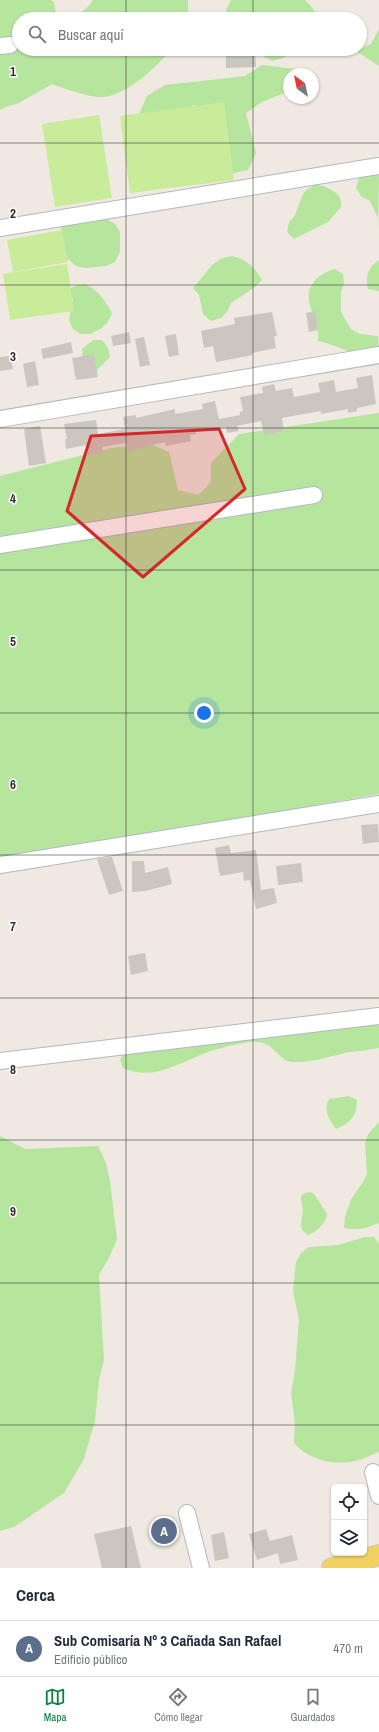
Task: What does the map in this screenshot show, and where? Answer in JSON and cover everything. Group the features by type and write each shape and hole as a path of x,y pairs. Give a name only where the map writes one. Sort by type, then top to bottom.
{"main road":[{"path":"332,1568 379,1555"}],"street":[{"path":"0,228 379,166"},
{"path":"0,419 379,355"},
{"path":"0,545 314,495"},
{"path":"0,865 379,804"},
{"path":"0,1061 379,1016"},
{"path":"373,1472 379,1496"},
{"path":"187,1513 201,1568"}],"highlighted area":[{"path":"219,429 245,489 143,577 67,511 91,436"}],"green space":[{"path":"0,0 51,0 54,2 56,12 12,12 12,56 165,56 141,79 123,91 113,95 104,97 92,96 52,84 19,103 0,110"},
{"path":"93,0 188,0 188,12 82,12"},
{"path":"231,0 305,0 315,12 226,12"},
{"path":"379,29 379,66 364,56 367,56 367,46 371,44"},
{"path":"264,56 286,56 273,61"},
{"path":"262,65 288,68 283,68 283,93 262,102 246,113 256,153 248,170 230,174 212,109 193,105 176,116 139,114 147,96 165,85 245,76"},
{"path":"224,102 234,180 130,193 120,116"},
{"path":"99,115 112,198 55,207 42,124"},
{"path":"368,173 379,175 378,228 378,218 370,201 361,196 356,188 359,178"},
{"path":"315,185 325,187 335,192 340,198 341,207 328,222 294,239 287,232 289,222 295,215 302,196 307,189"},
{"path":"99,214 115,224 120,232 120,252 115,262 106,266 86,268 76,266 61,253 59,243 62,223"},
{"path":"62,230 68,262 13,272 7,240"},
{"path":"232,256 242,259 250,265 262,280 255,287 231,303 227,312 221,318 211,321 203,314 199,295 193,288 213,264 222,258"},
{"path":"379,260 379,291 368,289 368,273 372,266"},
{"path":"67,264 74,311 10,320 3,274"},
{"path":"335,269 343,274 344,283 341,293 341,312 351,329 360,334 378,336 379,350 357,353 318,341 317,326 310,305 309,292 314,281 318,277"},
{"path":"78,285 86,285 95,290 108,306 112,314 107,323 100,329 90,334 81,334 73,329 69,320 73,300 69,289"},
{"path":"93,340 102,340 108,348 110,357 96,371 83,359 82,349"},
{"path":"379,413 379,794 316,805 281,820 0,864 0,476 111,448 151,444 169,452 178,490 198,495 211,482 211,463 239,434"},
{"path":"379,1012 379,1048 349,1052 314,1060 292,1062 282,1058 270,1046 258,1042 250,1042 216,1049 161,1071 143,1073 133,1071 123,1068 120,1059 126,1052"},
{"path":"349,1096 357,1100 356,1110 349,1121 336,1129 329,1118 327,1104 329,1099"},
{"path":"379,1122 379,1223 362,1228 344,1228 345,1217 351,1199 367,1174 365,1143 369,1133"},
{"path":"0,1136 25,1149 98,1146 106,1163 110,1181 117,1239 109,1258 99,1275 104,1360 99,1380 95,1421 84,1459 64,1493 14,1527 0,1531"},
{"path":"310,1192 314,1194 327,1214 325,1221 320,1227 315,1232 308,1235 302,1230 301,1225 303,1210 301,1196"},
{"path":"365,1237 374,1237 379,1244 379,1452 353,1461 341,1463 326,1461 305,1453 294,1443 295,1423 291,1393 295,1370 299,1320 293,1291 296,1262 301,1253 309,1247 338,1245"}],"building":[{"path":"226,56 255,56 256,67 226,68"},
{"path":"315,311 318,330 309,332 306,313"},
{"path":"272,312 277,336 274,336 276,348 252,353 253,355 216,362 213,346 204,348 201,331 235,324 234,318"},
{"path":"129,332 131,343 113,346 111,336"},
{"path":"176,334 179,355 169,357 165,336"},
{"path":"144,337 150,365 140,367 135,339"},
{"path":"71,342 73,353 43,359 41,349"},
{"path":"94,354 98,377 76,380 72,358"},
{"path":"10,356 13,369 0,371 0,357"},
{"path":"35,361 39,385 27,387 23,364"},
{"path":"372,375 376,404 357,408 357,411 348,413 348,409 321,414 321,411 282,418 284,431 264,435 261,421 237,426 239,431 227,433 226,427 196,432 196,434 190,435 191,441 166,446 165,442 128,451 126,443 102,447 103,452 88,455 86,445 66,449 65,439 67,439 64,424 96,420 98,434 125,429 123,417 136,415 136,418 175,409 175,414 203,409 202,404 215,401 219,419 240,415 240,412 243,411 240,397 263,393 262,387 274,384 276,391 292,388 294,397 320,392 318,383 334,380 336,392 358,388 356,378"},
{"path":"40,426 46,463 29,466 24,429"},
{"path":"378,824 379,842 363,844 361,825"},
{"path":"229,845 231,853 256,850 261,890 274,888 277,903 256,909 250,880 244,881 243,872 220,876 215,848"},
{"path":"112,857 123,891 109,895 97,859"},
{"path":"132,861 144,861 145,873 168,867 172,884 145,891 132,892"},
{"path":"301,863 303,882 278,885 276,866"},
{"path":"145,953 148,971 131,975 128,956"},
{"path":"131,1526 141,1568 102,1568 94,1534"},
{"path":"266,1529 270,1541 292,1535 298,1560 280,1564 278,1553 257,1560 249,1534"},
{"path":"224,1532 229,1558 215,1561 211,1535"}],"place":[{"name":"Sub Comisaría Nº 3 Cañada San Rafael","path":"164,1531"}]}
